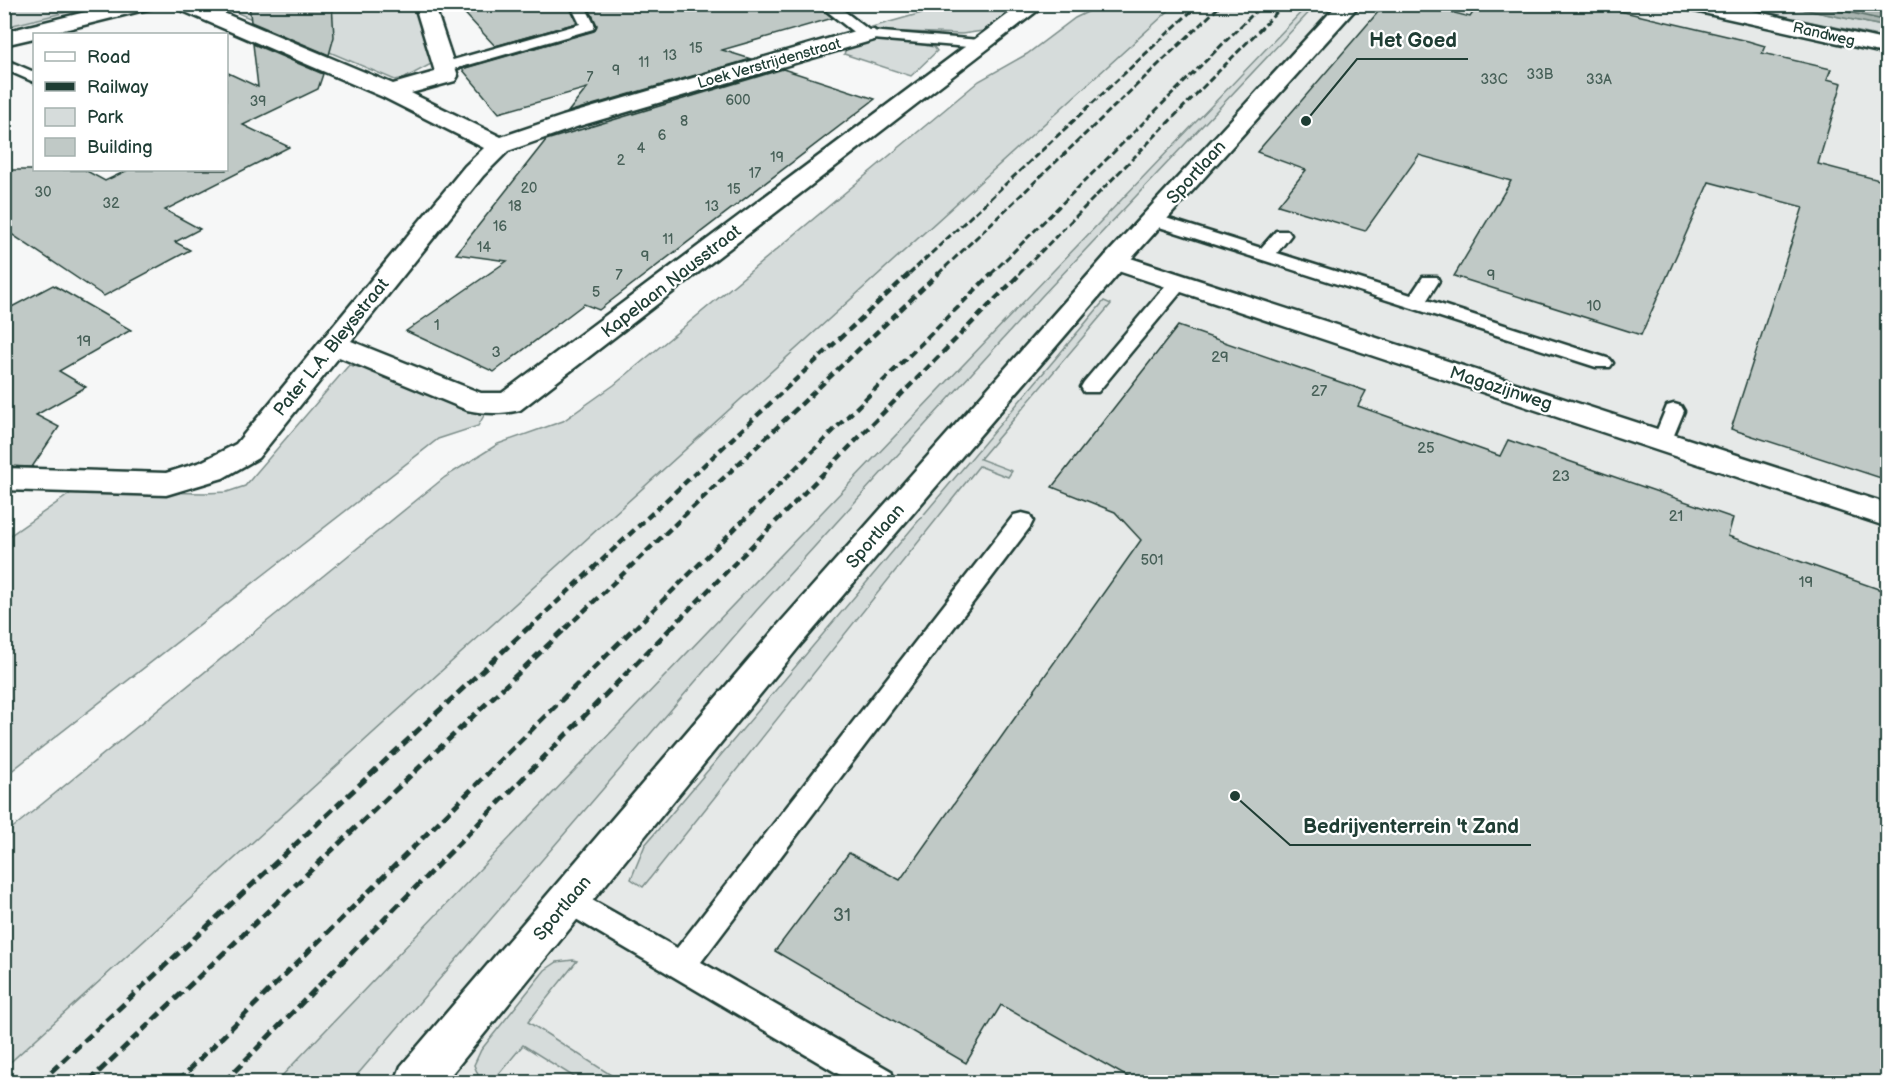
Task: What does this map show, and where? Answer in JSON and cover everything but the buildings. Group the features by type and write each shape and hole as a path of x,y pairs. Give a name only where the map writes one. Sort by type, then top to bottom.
{"street":[{"path":"4,39 145,4"},
{"path":"183,4 391,92 499,146"},
{"path":"980,44 1036,4"},
{"name":"Sportlaan","path":"417,1083 790,634 1115,261 1350,4"},
{"name":"Randweg","path":"1690,4 1887,48"},
{"path":"391,92 447,76 425,6"},
{"name":"Loek Verstrijdenstraat","path":"499,146 571,121 866,35"},
{"name":"Kapelaan Nausstraat","path":"333,344 478,403 508,403 980,44"},
{"name":"Pater L.A. Bleysstraat","path":"4,479 166,484 212,470 246,451 474,171 499,146"},
{"name":"Magazijnweg","path":"1115,261 1887,516"}],"lane":[{"path":"444,67 588,26 577,4"},
{"path":"825,4 866,35"},
{"name":"Loek Verstrijdenstraat","path":"866,35 980,44"},
{"path":"4,63 33,78"},
{"path":"1153,219 1602,363"},
{"path":"1265,255 1282,235"},
{"path":"1416,303 1430,281"},
{"path":"1091,387 1179,282"},
{"path":"1662,442 1674,411"},
{"path":"681,966 1022,521"},
{"path":"569,900 880,1083"}],"shaded area":[{"path":"1837,4 1887,15 1887,1082 5,1082 5,1067 1175,5"}],"green space":[{"path":"5,4 96,4 96,5 5,27"},
{"path":"219,5 418,5 435,62 405,78 395,80"},
{"path":"950,5 1020,5 983,31 962,34 879,31 872,27"},
{"path":"1102,5 1175,5 5,1067 5,834 445,477 498,444 563,421 614,385 979,81 1027,54 1075,18"},
{"path":"1308,5 1316,5 1041,297 756,611 351,1082 276,1082"},
{"path":"1732,5 1783,5 1887,27 1887,38"},
{"path":"881,37 934,47 937,51 911,76 844,54 846,49"},
{"path":"1104,301 1111,304 980,459 1012,471 1008,477 979,466 643,887 631,879 645,845"},
{"path":"349,365 363,368 465,410 486,412 478,426 438,439 5,776 5,539 74,491 205,493 227,492 245,486"},
{"path":"577,961 528,1022 622,1082 582,1082 523,1045 493,1081 481,1082 474,1065 481,1050 545,970 557,962"}],"water":[{"path":"1783,5 1887,5 1887,27"}],"railway":[{"path":"909,274 1199,4"},
{"path":"938,274 1222,4"},
{"path":"991,274 1263,4"},
{"path":"1019,274 1285,4"},
{"path":"528,629 910,273"},
{"path":"565,629 939,273"},
{"path":"634,629 992,273"},
{"path":"670,629 1021,273"},
{"path":"40,1082 529,627"},
{"path":"88,1082 567,627"},
{"path":"177,1082 635,627"},
{"path":"224,1082 672,627"}],"place":[{"name":"Het Goed","path":"1306,121"},
{"name":"Bedrijventerrein 't Zand","path":"1235,796"}]}
